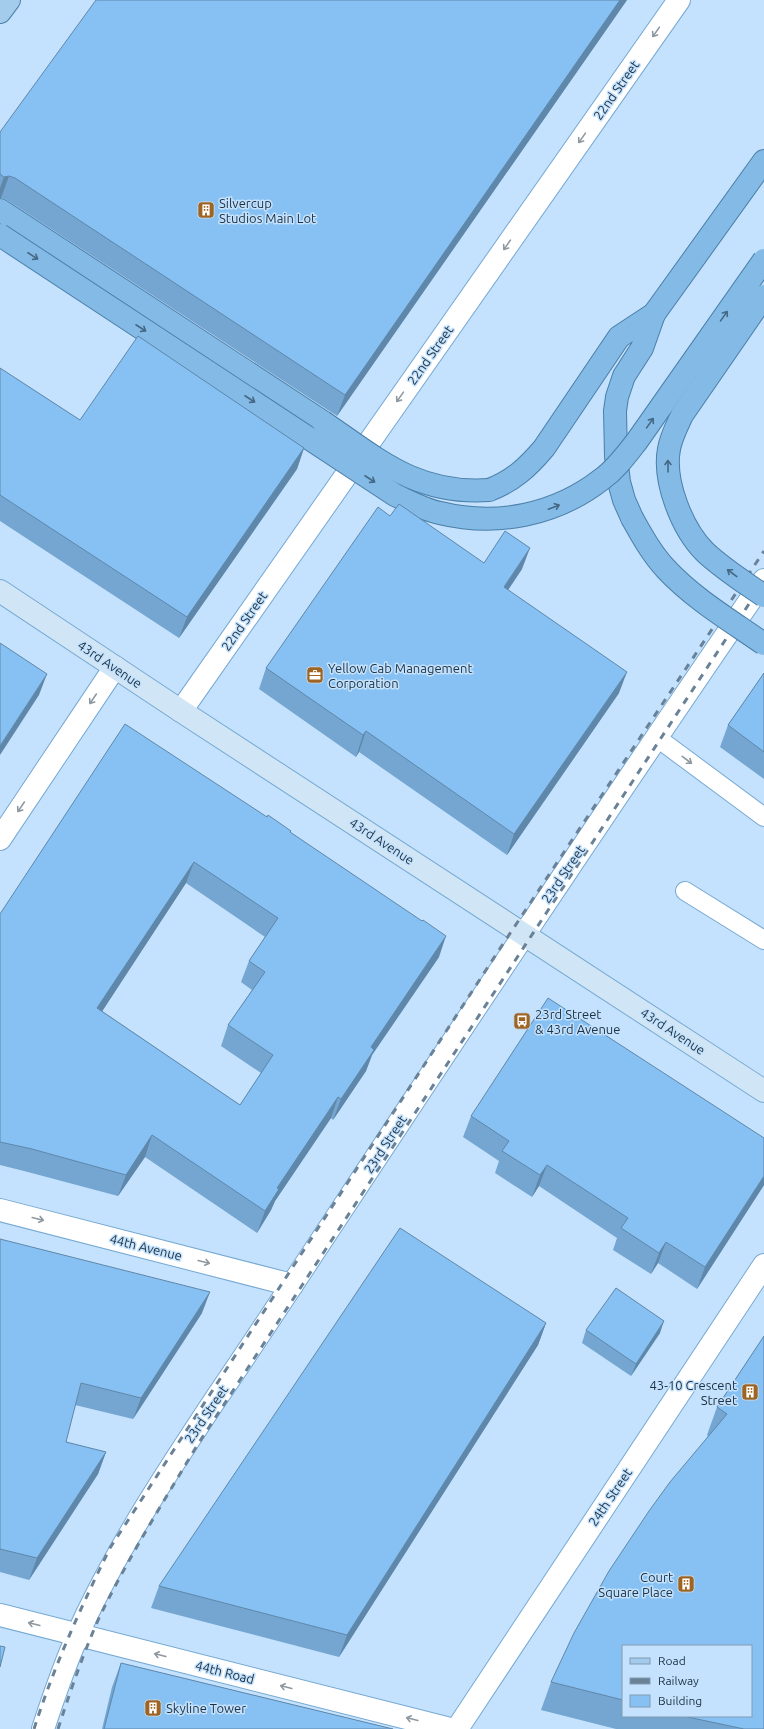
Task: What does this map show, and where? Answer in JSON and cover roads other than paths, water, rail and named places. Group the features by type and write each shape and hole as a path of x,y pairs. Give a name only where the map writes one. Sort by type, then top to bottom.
{"highway":[{"path":"764,162 654,314 642,348 624,376 616,404 615,435 619,482 624,500 641,535 666,569 688,590 764,644"},
{"path":"0,210 397,472 413,479 443,488 460,490 489,490 512,480 534,460 544,448 618,337 654,314"},
{"path":"0,235 395,495 416,505 439,513 462,518 489,519 516,518 542,512 571,499 603,479 623,459 637,441 764,260"},
{"path":"764,296 682,415 674,430 669,449 668,466 670,482 676,502 694,537 705,551 764,596"}],"main road":[{"path":"0,12 8,0"},
{"name":"43rd Avenue","path":"0,591 181,711 764,1091"}],"street":[{"name":"22nd Street","path":"181,711 679,0"},
{"name":"23rd Street","path":"42,1729 63,1670 91,1604 126,1538 154,1492 523,934 764,580"},
{"path":"0,839 115,667"},
{"name":"44th Avenue","path":"0,1210 292,1285"},
{"name":"24th Street","path":"457,1729 764,1265"},
{"name":"44th Road","path":"0,1615 450,1729"}],"lane":[{"path":"656,737 764,817"},
{"path":"685,891 764,940"}],"railway":[{"path":"34,1729 50,1682 110,1548 499,950 764,551"},
{"path":"58,1729 77,1673 99,1618 159,1508 198,1444 764,581"}],"place":[{"name":"Silvercup Studios Main Lot","path":"206,210"},
{"name":"Yellow Cab Management Corporation","path":"315,675"},
{"name":"23rd Street & 43rd Avenue","path":"522,1021"},
{"name":"43-10 Crescent Street","path":"750,1392"},
{"name":"Court Square Place","path":"686,1584"},
{"name":"Skyline Tower","path":"153,1708"}]}
